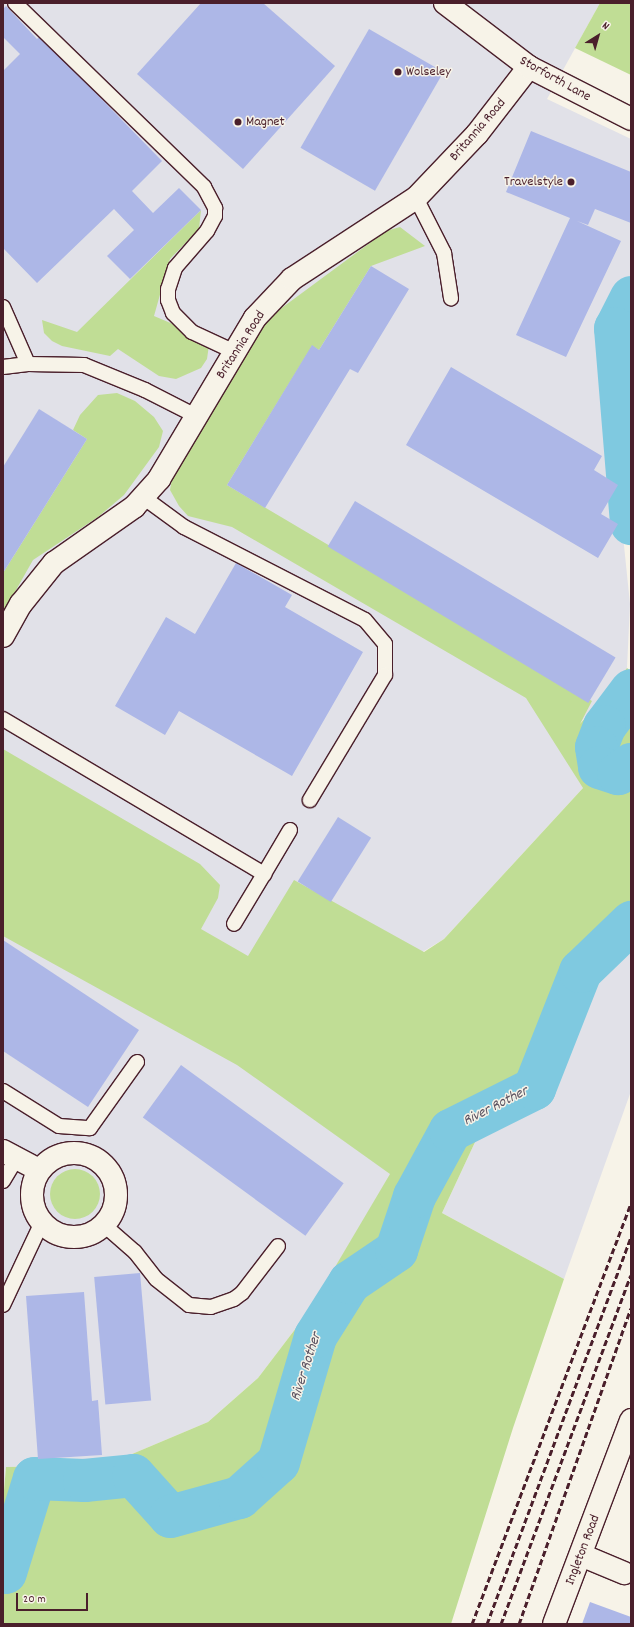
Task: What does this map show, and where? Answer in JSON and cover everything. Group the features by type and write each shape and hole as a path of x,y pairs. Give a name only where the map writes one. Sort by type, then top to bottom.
{"street":[{"name":"Storforth Lane","path":"445,3 529,67 631,119"},
{"name":"Britannia Road","path":"3,636 22,604 54,563 134,507 159,479 255,318 292,279 416,198 477,134 529,67"},
{"path":"62,1154 82,1154 101,1162 110,1173 115,1186 116,1200 112,1213 104,1224 92,1233 79,1237 65,1236 52,1231 42,1222 34,1210 32,1197 33,1183 39,1170 49,1161 62,1154"},
{"path":"9,1155 39,1170"},
{"name":"Ingleton Road","path":"554,1624 582,1555 631,1420"},
{"path":"582,1555 624,1573"}],"lane":[{"path":"15,3 204,187 215,208 215,216 207,231 175,268 168,289 168,300 173,313 192,332 235,352"},
{"path":"416,198 444,253 451,298"},
{"path":"3,308 28,364"},
{"path":"3,367 28,364 84,365 145,390 196,416"},
{"path":"143,496 184,527 365,620 385,644 385,675 310,800"},
{"path":"3,719 264,874"},
{"path":"234,924 290,830"},
{"path":"3,1091 59,1126 90,1128 137,1062"},
{"path":"3,1181 9,1155"},
{"path":"3,1305 42,1222"},
{"path":"104,1224 135,1252 156,1279 190,1305 211,1307 234,1299 242,1292 278,1246"}],"shaded area":[{"path":"3,3 600,3 547,99 631,139 631,299 606,370 630,604 627,668 578,726 583,788 444,939 237,1064 391,1174 309,1311 258,1378 208,1422 106,1465 6,1467 3,1502"},
{"path":"631,319 631,404 625,332"},
{"path":"631,947 631,1091 564,1279 442,1213 483,1125 515,1112 547,1090 594,976 623,956"}],"green space":[{"path":"600,3 631,3 631,75 575,48"},
{"path":"201,210 199,229 170,259 154,316 201,336 209,345 207,359 201,368 176,379 159,376 118,349 110,356 62,346 52,341 44,333 42,320 77,332"},
{"path":"400,227 425,246 371,266 319,350 312,346 227,485 592,701 580,724 627,668 631,671 631,947 623,956 594,976 547,1090 515,1112 483,1125 442,1213 564,1279 513,1428 451,1624 3,1624 3,1502 6,1467 106,1465 208,1422 258,1378 309,1311 390,1174 237,1065 3,936 3,749 200,864 220,885 218,898 201,929 248,956 294,880 424,952 444,939 583,788 526,698 232,527 188,516 179,506 170,490 172,478 264,321 386,231"},
{"path":"117,393 135,401 154,417 163,431 159,447 124,495 98,517 33,560 3,613 3,573 87,439 73,430 80,415 98,395"},
{"path":"70,1169 80,1169 93,1176 100,1189 100,1199 93,1212 80,1219 70,1219 61,1215 54,1208 50,1199 50,1189 54,1180 61,1173"}],"building":[{"name":"Magnet","path":"201,3 263,3 335,66 243,169 137,74"},
{"path":"6,6 37,39 40,36 162,161 132,191 153,213 179,188 201,210 130,279 107,256 134,230 114,209 37,283 3,248 3,71 20,54 3,37 3,9"},
{"path":"369,29 443,72 375,191 300,148"},
{"path":"531,131 631,172 631,223 595,209 588,225 577,221 621,241 566,357 516,335 570,218 506,192"},
{"path":"371,266 409,289 358,373 350,369 265,508 227,485 312,345 319,350"},
{"path":"451,367 602,456 594,470 618,485 601,514 618,524 598,558 406,445"},
{"path":"39,409 87,439 3,573 3,467"},
{"path":"355,501 616,658 588,703 328,546"},
{"path":"236,563 292,595 285,607 363,652 292,776 179,711 165,735 115,706 166,617 195,634"},
{"path":"338,817 371,838 331,902 298,881"},
{"path":"3,940 139,1030 88,1107 3,1051"},
{"path":"181,1065 344,1183 305,1236 143,1118"},
{"path":"140,1273 151,1401 105,1405 94,1277"},
{"path":"84,1292 92,1401 98,1400 102,1455 38,1459 26,1296"},
{"path":"590,1602 631,1617 631,1624 582,1624"}],"waterway":[{"name":"River Rother","path":"631,297 615,328 631,523"},
{"name":"River Rother","path":"631,690 604,726 596,747 599,767 618,773 631,764"},
{"name":"River Rother","path":"3,1571 5,1572 34,1478 84,1480 133,1475 170,1516 239,1497 278,1462 315,1336 349,1282 396,1250 414,1196 450,1130 534,1088 580,971 631,922"}],"railway":[{"path":"472,1624 631,1203"},
{"path":"487,1624 631,1237"},
{"path":"501,1624 631,1275"},
{"path":"519,1624 631,1308"}],"place":[{"name":"Wolseley","path":"398,72"},
{"name":"Magnet","path":"238,122"},
{"name":"Travelstyle","path":"571,182"}]}
